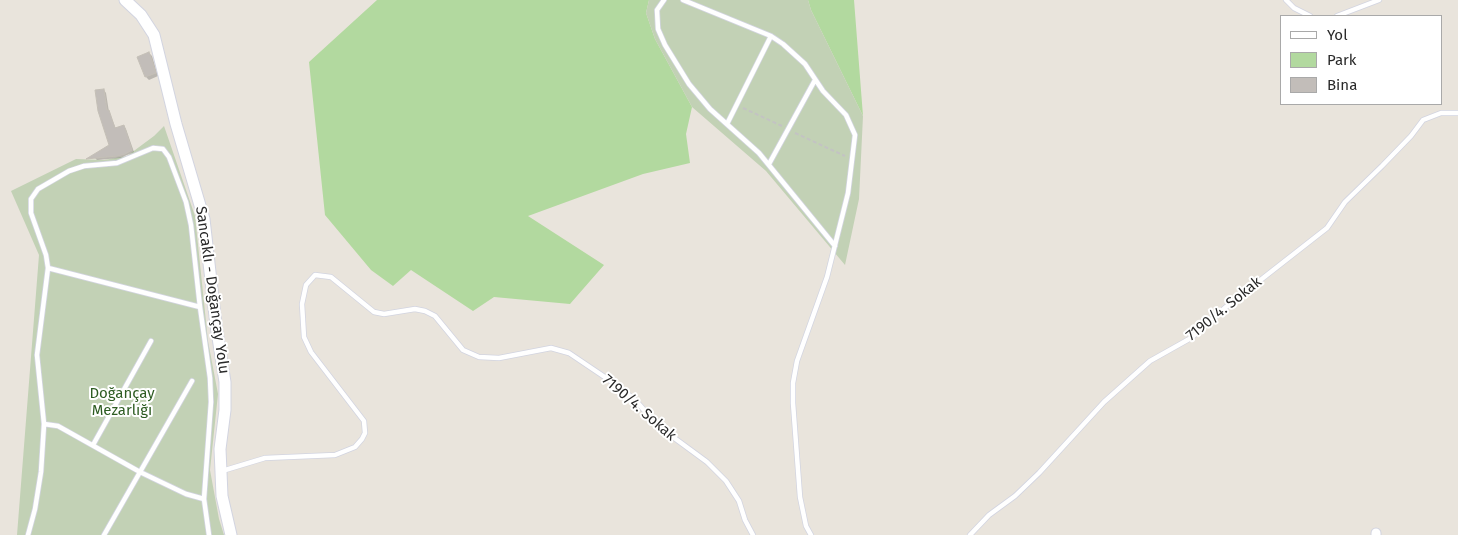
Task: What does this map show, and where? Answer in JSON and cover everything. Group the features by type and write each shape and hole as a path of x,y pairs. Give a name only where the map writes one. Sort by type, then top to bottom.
{"street":[{"name":"Sancaklı - Doğançay Yolu","path":"125,0 141,15 154,35 176,124 204,218 224,382 225,410 220,449 222,496 230,535"}],"lane":[{"path":"664,0 657,10 658,29 665,45 689,84 710,109 769,164 835,246"},
{"path":"683,0 771,36 794,52 805,64 822,91 846,115 855,135 848,192 835,246 827,277 797,361 793,383 792,403 800,497 806,526 811,535"},
{"path":"1286,0 1294,8 1308,15"},
{"path":"1340,15 1379,0"},
{"path":"727,124 771,36"},
{"path":"769,164 815,80"},
{"name":"7190/4. Sokak","path":"970,535 989,515 1015,496 1039,473 1104,402 1150,360 1191,338 1226,307 1328,228 1345,202 1411,136 1424,120 1441,113 1458,113"},
{"path":"28,535 41,472 44,424 37,354 48,268 46,255 31,213 31,199 38,189 69,171 84,166 117,163 153,148 163,149 169,157 186,202 191,225 210,378 211,402 204,499 209,535"},
{"path":"48,268 200,308"},
{"name":"7190/4. Sokak","path":"221,472 265,458 335,455 356,446 362,439 365,433 364,421 311,352 304,337 302,304 306,285 315,275 331,276 374,312 384,314 415,309 426,311 435,316 463,350 479,357 499,358 551,348 569,353 618,386 638,402 658,426 707,462 726,481 739,501 745,520 753,535"},
{"path":"93,445 151,341"},
{"path":"104,535 192,381"},
{"path":"44,424 58,426 140,472 186,494 204,499"}],"green space":[{"path":"377,0 649,0 646,13 655,39 692,107 686,134 690,163 643,174 528,216 604,265 570,304 494,297 473,311 411,270 393,286 371,270 325,215 309,62"},
{"path":"649,0 808,0 811,10 863,116 859,199 845,265 766,171 692,107 655,39 646,13"},
{"path":"808,0 854,0 863,116 811,10"},
{"name":"Doğançay Mezarlığı","path":"164,126 195,216 208,341 218,394 210,470 219,519 224,535 17,535 39,255 11,191 76,159 104,160 127,156"}],"building":[{"path":"149,52 156,73 145,77 137,57"},
{"path":"104,89 107,110 109,110 115,128 124,125 132,150 117,156 86,159 109,145 98,111 95,90"}]}
